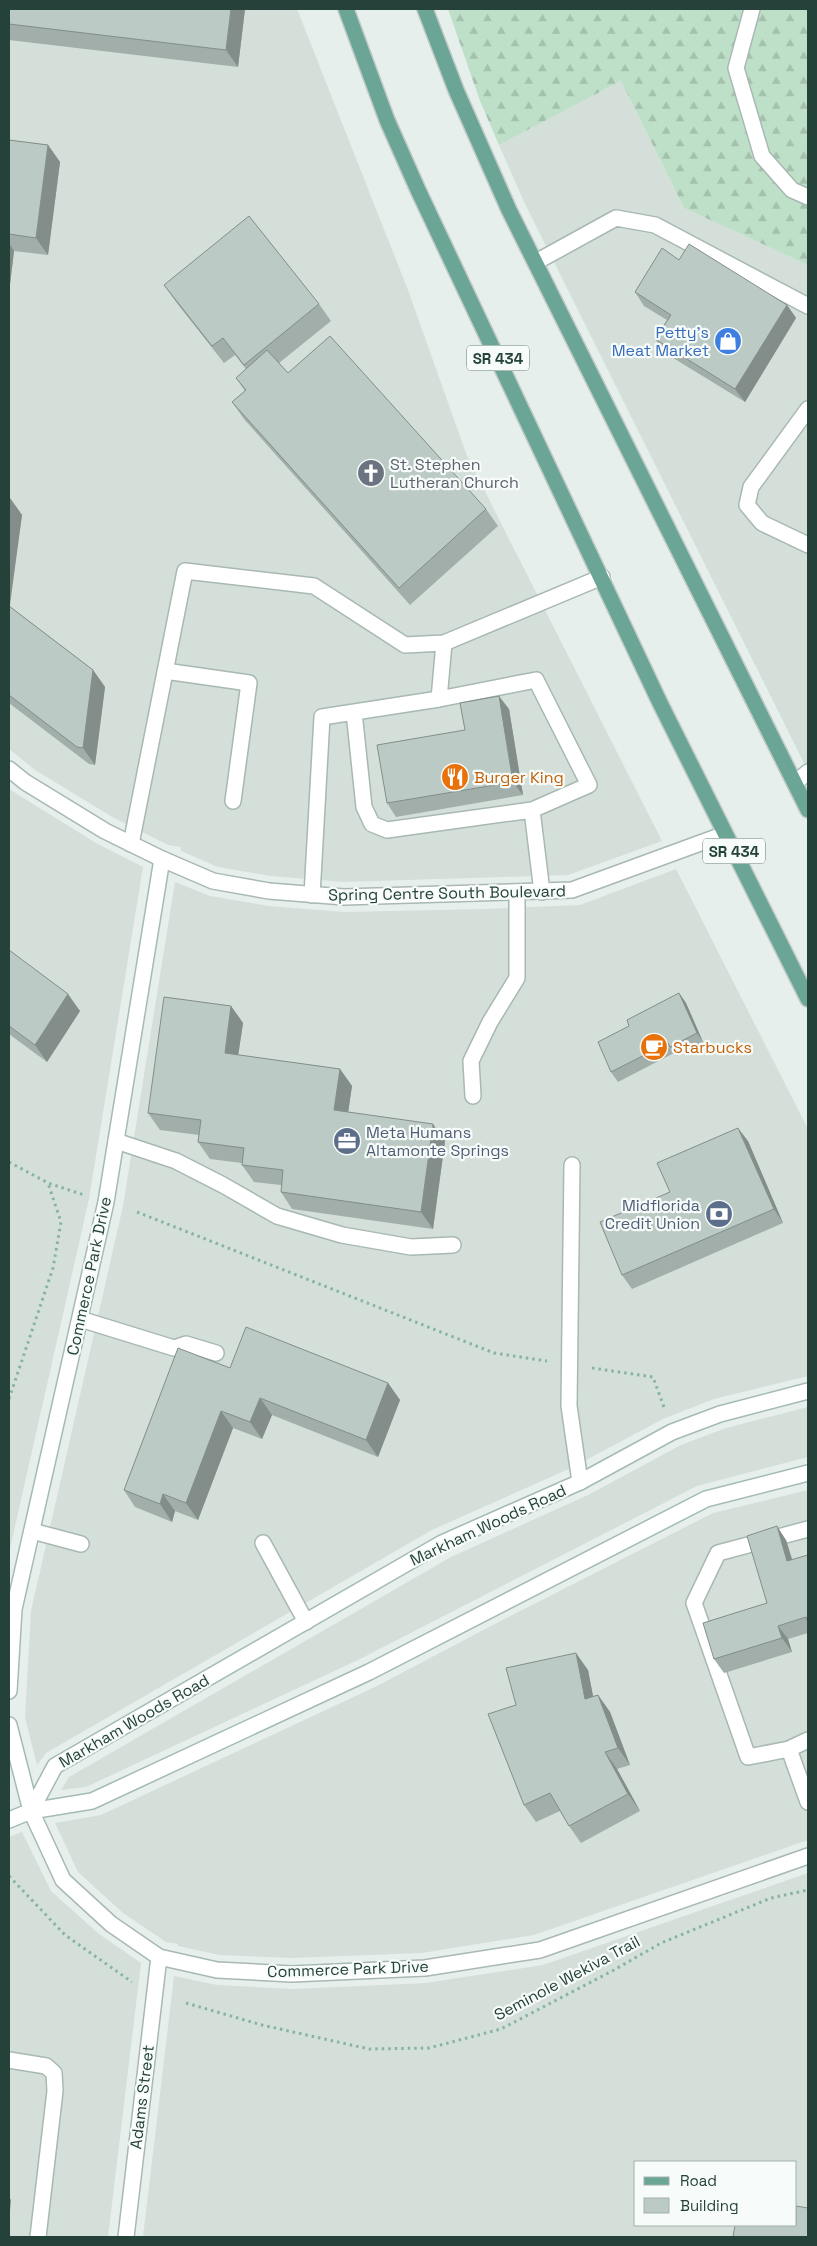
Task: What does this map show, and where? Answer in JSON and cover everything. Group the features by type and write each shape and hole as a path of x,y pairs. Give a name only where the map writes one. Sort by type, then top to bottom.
{"main road":[{"name":"SR 434","path":"346,9 387,120 418,190 660,703 808,999"},
{"path":"424,9 460,98 509,210 808,810"}],"street":[{"path":"752,9 736,68 762,156 792,190 808,197"},
{"path":"536,262 616,218 655,225 808,306"},
{"path":"808,409 751,487 747,505 762,523 808,545"},
{"path":"131,844 185,571 314,586 405,645 444,643 602,578"},
{"path":"439,699 444,643"},
{"path":"165,671 249,683 233,801"},
{"path":"312,894 322,717 354,712 439,699 536,680 589,785 532,810 387,830 372,824 364,807 354,712"},
{"name":"Spring Centre South Boulevard","path":"9,769 52,799 131,844 162,859 213,882 269,891 344,897 572,890 726,834"},
{"path":"795,783 808,772"},
{"path":"532,810 542,892"},
{"name":"Commerce Park Drive","path":"9,1690 14,1609 106,1202 162,859"},
{"path":"473,1096 471,1061 490,1022 517,978 517,892"},
{"path":"116,1141 176,1161 277,1216 342,1235 411,1247 453,1245"},
{"path":"572,1166 569,1406 580,1482"},
{"path":"80,1319 174,1348 186,1344 216,1353"},
{"name":"Markham Woods Road","path":"31,1811 56,1766 442,1543 580,1482 672,1432 720,1414 808,1391"},
{"path":"9,1820 31,1811 92,1801 369,1672 706,1499 808,1473"},
{"path":"808,1529 718,1553 694,1603 748,1757 789,1749 808,1740"},
{"path":"32,1531 81,1544"},
{"path":"263,1543 306,1622"},
{"name":"Commerce Park Drive","path":"9,1725 31,1811 63,1880 111,1924 159,1957 217,1970 292,1974 424,1968 540,1950 808,1856"},
{"path":"789,1749 808,1802"},
{"name":"Adams Street","path":"126,2237 159,1957"},
{"path":"9,2060 46,2066 54,2073 55,2091 38,2237"}],"path":[{"path":"9,1162 48,1183 93,1198"},
{"path":"9,1399 54,1268 61,1222 48,1183"},
{"path":"137,1212 494,1353 653,1377 672,1432"},
{"path":"9,1876 65,1935 132,1982"},
{"name":"Seminole Wekiva Trail","path":"186,2003 262,2025 369,2049 429,2048 501,2029 614,1970 661,1943 771,1898 808,1890"}],"shaded area":[{"path":"9,9 297,9 408,290 467,456 662,841 568,875 344,882 271,876 218,867 181,851 181,847 168,845 114,818 35,770 9,749"},
{"path":"621,81 684,208 808,265 808,771 525,204 499,145"},
{"path":"9,789 96,843 143,867 89,1199 9,1553"},
{"path":"676,869 808,1129 808,1376 714,1399 663,1419 571,1468 432,1530 46,1753 37,1765 25,1718 31,1611 123,1206 175,882 210,896 269,906 344,912 484,909 580,905"},
{"path":"808,1407 808,1457 697,1486 360,1659 86,1787 61,1790 69,1777 451,1557 588,1495 681,1445 726,1428"},
{"path":"808,1490 808,1840 534,1935 422,1953 292,1958 219,1955 178,1946 178,1944 166,1942 123,1913 78,1872 55,1823 101,1815 377,1686 713,1513"},
{"path":"22,1832 51,1891 99,1934 141,1963 108,2237 9,2237 9,1837"},
{"path":"808,1873 808,2237 143,2237 174,1976 217,1985 293,1989 426,1983 543,1965"}],"green space":[{"path":"448,9 808,9 808,265 684,208 621,81 499,145 480,101"}],"building":[{"path":"9,9 231,9 226,50 9,24"},
{"path":"9,140 48,145 36,238 9,234"},
{"path":"249,216 319,304 244,365 223,338 212,346 164,285"},
{"name":"Petty's Meat Market","path":"689,244 787,305 735,389 655,339 671,315 635,292 662,248 679,260"},
{"name":"St. Stephen Lutheran Church","path":"330,336 486,509 399,588 232,402 246,390 236,378 267,350 288,373"},
{"path":"9,606 93,670 83,748 77,747 9,695"},
{"name":"Burger King","path":"499,696 513,782 387,803 377,745 465,730 460,703"},
{"path":"9,950 68,994 35,1045 9,1026"},
{"name":"Starbucks","path":"679,993 697,1033 670,1047 668,1043 611,1072 598,1042 629,1026 627,1020"},
{"path":"164,997 231,1006 225,1053 340,1069 334,1110 433,1124 421,1212 281,1192 283,1170 242,1165 244,1148 198,1142 201,1120 148,1113"},
{"name":"Midflorida Credit Union","path":"738,1128 774,1209 622,1275 600,1222 670,1192 657,1163"},
{"path":"246,1327 388,1383 366,1440 260,1398 250,1422 221,1411 186,1503 163,1494 160,1504 124,1490 178,1348 230,1368"},
{"path":"777,1526 787,1561 808,1555 808,1623 806,1617 778,1626 782,1638 714,1659 703,1623 767,1603 747,1536"},
{"path":"576,1653 585,1699 598,1695 618,1748 605,1752 628,1794 569,1826 550,1793 524,1805 488,1714 516,1705 506,1668"},
{"path":"797,2206 808,2208 808,2237 733,2237 735,2226 797,2226"}],"place":[{"name":"Petty's Meat Market","path":"728,341"},
{"name":"St. Stephen Lutheran Church","path":"371,473"},
{"name":"Burger King","path":"455,777"},
{"name":"Starbucks","path":"654,1047"},
{"name":"Meta Humans Altamonte Springs","path":"347,1141"},
{"name":"Midflorida Credit Union","path":"719,1214"}]}
